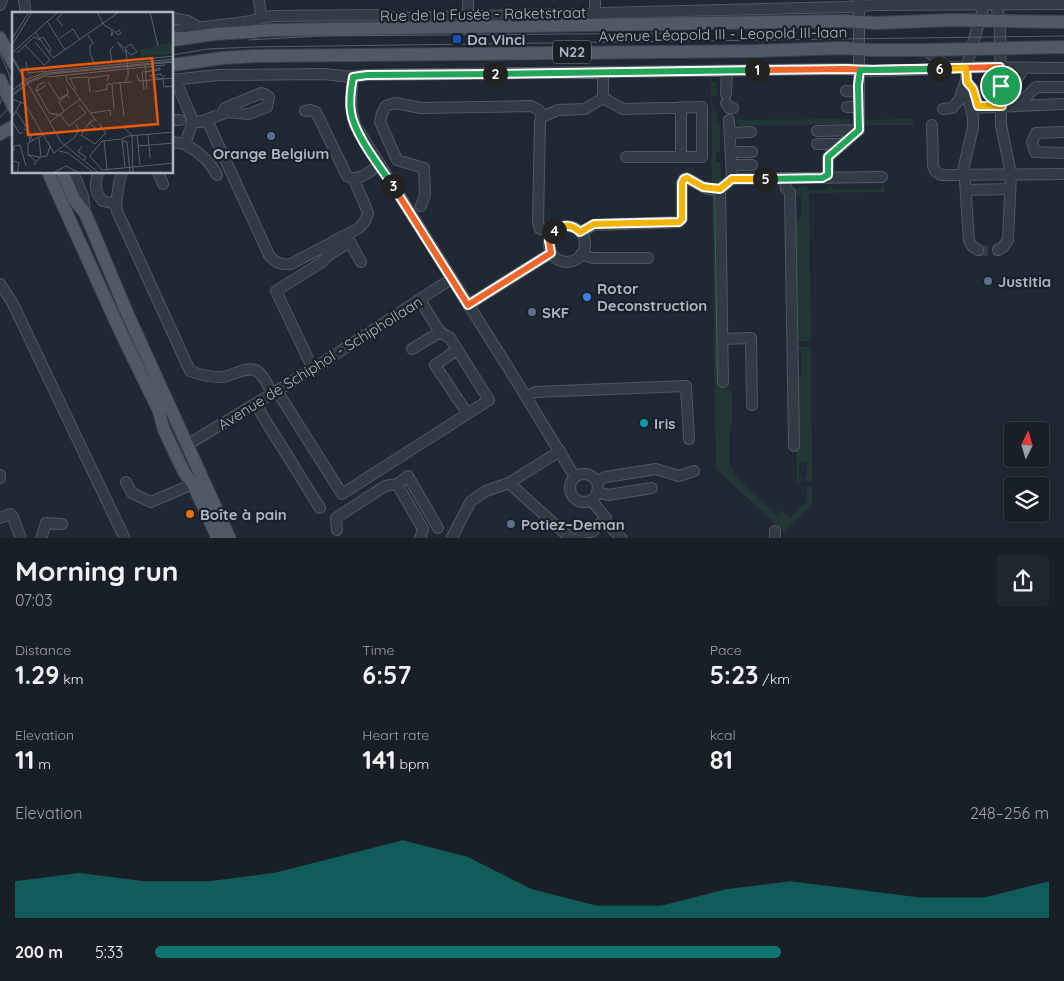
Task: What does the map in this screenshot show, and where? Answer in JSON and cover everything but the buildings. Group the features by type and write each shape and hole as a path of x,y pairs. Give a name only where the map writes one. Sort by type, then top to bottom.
{"main road":[{"name":"Avenue Léopold III - Leopold III-laan","path":"174,39 207,29 248,31 860,22 1064,22"},
{"path":"6,47 12,60"},
{"name":"Avenue Léopold III - Leopold III-laan","path":"174,65 255,56 1064,47"},
{"path":"0,80 12,104"},
{"path":"0,134 12,127"},
{"path":"49,174 159,411 164,430 184,472 193,484 218,538"},
{"path":"63,174 74,199 85,213 128,315 230,538"}],"street":[{"path":"0,5 2,0"},
{"path":"259,0 261,17"},
{"path":"468,0 468,16"},
{"path":"595,0 595,13"},
{"path":"825,178 845,145 859,107 860,3"},
{"name":"Rue de la Fusée - Raketstraat","path":"174,31 207,29 261,17 349,15 402,18 595,13 740,5 860,3 1064,4"},
{"path":"944,109 952,108 959,100 966,81 966,68 984,5"},
{"path":"996,5 1000,22 1001,125 1011,174 1008,240 998,250"},
{"path":"174,18 188,21 207,29"},
{"path":"926,50 947,68"},
{"path":"185,144 193,121 174,79 218,75 325,74 353,77 367,75 1000,67 1064,68"},
{"path":"1002,104 1024,68"},
{"path":"727,71 728,102"},
{"path":"603,73 603,98"},
{"path":"353,77 350,100 354,125 575,477"},
{"path":"966,81 973,89 974,107 964,166 969,240 972,246 978,250"},
{"path":"1018,106 1036,87 1064,87"},
{"path":"846,91 858,92"},
{"path":"603,98 623,109 702,107 702,157 626,157"},
{"path":"542,117 558,110 585,109 603,98"},
{"path":"421,206 425,195 424,168 397,160 380,122 386,106 395,103 421,108 531,106 539,110 542,117 540,122 538,195 538,222 540,229"},
{"path":"974,107 1002,104 1018,106 1064,104"},
{"path":"681,107 682,156"},
{"path":"847,107 859,107"},
{"path":"305,111 316,112 347,176 354,179 360,178 379,165"},
{"path":"193,121 200,122 222,113"},
{"path":"207,120 270,255 278,263 283,265 291,264 359,228 365,221 368,213 354,179"},
{"path":"729,120 732,179"},
{"path":"932,125 933,166 941,175 1064,174"},
{"path":"1064,132 1036,133 1032,142 1036,152 1064,153"},
{"path":"174,142 185,144 205,157 217,176"},
{"path":"817,148 845,145"},
{"path":"817,148 845,145"},
{"path":"817,148 845,145"},
{"path":"731,149 751,149 731,149"},
{"path":"74,174 83,196 85,213"},
{"path":"98,174 95,185 97,195 102,202 116,204"},
{"path":"121,174 116,204 117,211 190,372 200,375 224,377 250,369 255,369 259,372 275,392 342,494 489,400 450,338 440,332 420,300"},
{"path":"159,174 164,184"},
{"path":"580,232 594,224 679,222 682,219 682,183 687,178 703,187 720,189 732,179 882,177"},
{"path":"785,178 786,189 790,192 794,446"},
{"path":"720,189 723,382"},
{"path":"966,190 1010,189"},
{"path":"562,226 572,227 580,232 585,243 582,254 572,261 566,262 560,261 551,253 549,241 551,235 558,228 562,226"},
{"path":"313,369 276,291 350,242 361,262"},
{"path":"468,305 551,253"},
{"path":"582,254 592,258 648,258"},
{"name":"Avenue de Schiphol - Schiphollaan","path":"188,445 313,369 451,279"},
{"path":"0,284 12,302 125,538"},
{"path":"412,349 440,332"},
{"path":"723,339 751,338 752,405"},
{"path":"457,350 435,364 467,413"},
{"path":"526,398 535,392 686,386 689,439"},
{"path":"126,482 132,493 151,502 193,484 193,478 186,459 188,445 180,444 177,440 160,406 150,394"},
{"path":"257,404 320,508"},
{"path":"451,538 471,501 486,491 509,484 560,451"},
{"path":"578,538 584,532 592,532 606,518 594,491 589,475 575,477 572,480 570,489 573,497 580,501 594,491 606,477 656,469 678,476 694,471"},
{"path":"337,530 336,518 385,486 397,484 408,476 437,524 421,534 397,484"},
{"path":"509,484 571,538"},
{"path":"594,491 608,495 652,488"},
{"path":"0,518 10,514 21,538"},
{"path":"604,520 622,538"},
{"path":"41,538 46,523 62,524"}],"shaded area":[{"path":"711,82 716,82 717,96 712,96 713,111 717,111 717,124 720,124 720,153 716,153 716,162 720,162 721,183 712,185"},
{"path":"850,119 850,124 740,126 736,122 736,120"},
{"path":"913,119 913,125 864,125 864,120"},
{"path":"882,182 884,182 884,192 809,193 811,341 798,341 796,219 801,219 801,196 793,196 794,190 802,186 807,186 807,190 829,190 829,187 833,187 833,190 882,189"},
{"path":"712,193 716,193 719,371 723,389 729,390 732,393 730,468 733,468 733,473 776,515 781,510 790,518 807,501 807,487 812,487 812,504 784,532 716,469"},
{"path":"798,347 811,347 812,482 805,481 807,477 807,462 799,462 799,477 802,478 797,483 796,377 801,376 801,350 798,350"}],"tunnel":[{"path":"978,250 998,250"}],"tram line":[{"path":"174,32 257,38"},
{"path":"249,40 319,36 699,33"},
{"path":"174,55 208,49 252,47 1064,36"},
{"path":"0,43 12,51"},
{"path":"0,54 12,87 11,103 0,117"},
{"path":"0,104 5,90 4,74"}],"place":[{"name":"Da Vinci","path":"457,39"},
{"name":"Orange Belgium","path":"271,136"},
{"name":"Justitia","path":"988,281"},
{"name":"Rotor Deconstruction","path":"587,297"},
{"name":"SKF","path":"532,312"},
{"name":"Iris","path":"644,423"},
{"name":"Boîte à pain","path":"190,514"},
{"name":"Potiez–Deman","path":"511,524"}],"route":[{"path":"1000,67 1001,86 1002,106 978,106 973,89 967,82 966,68 860,70 858,85 859,130 828,157 828,175 825,178 732,179 720,189 703,187 687,178 684,179 682,183 682,219 679,222 594,224 580,232 572,227 562,226 551,235 549,247 551,253 468,305 354,125 350,100 353,77 367,75 1000,67"}]}
